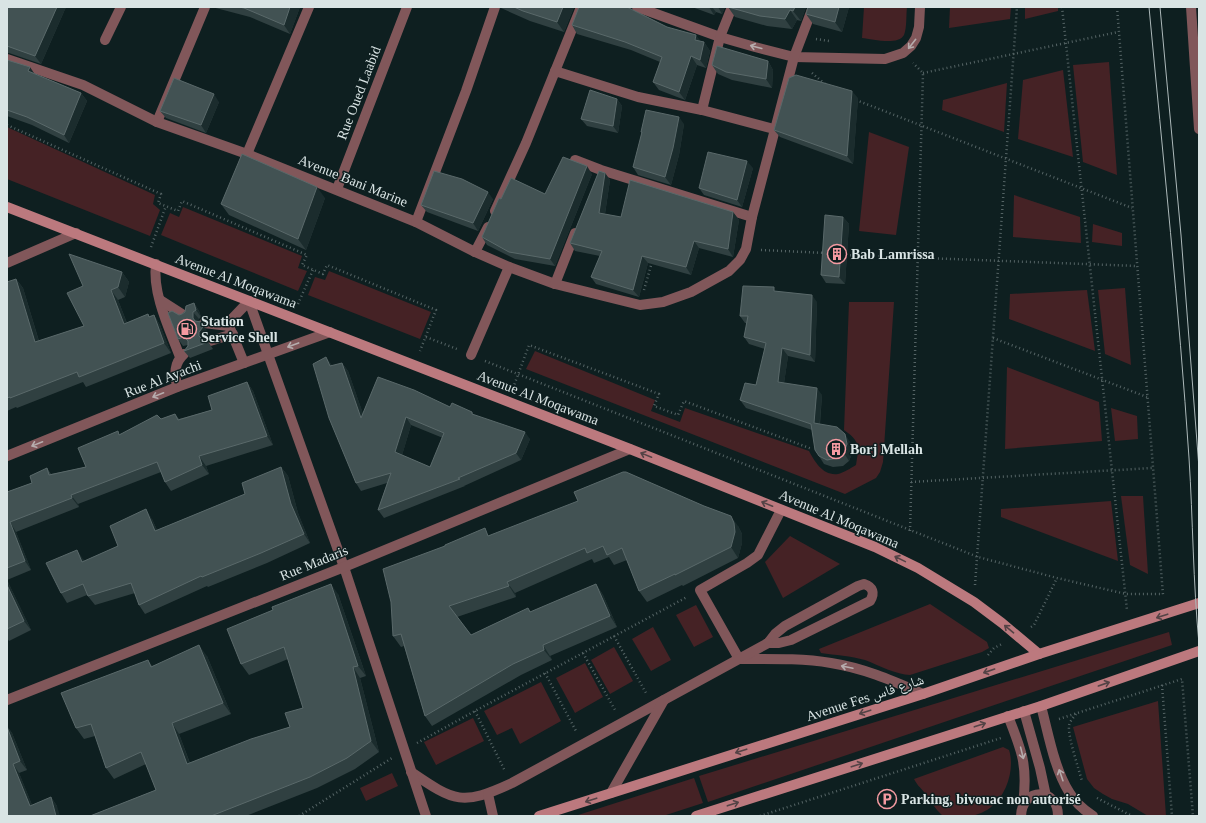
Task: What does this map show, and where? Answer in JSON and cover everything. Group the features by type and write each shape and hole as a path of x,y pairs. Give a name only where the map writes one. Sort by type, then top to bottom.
{"main road":[{"name":"Avenue Al Moqawama","path":"7,207 630,449 875,547 918,568 974,602 1039,654"},
{"name":"Avenue Fes شارع فاس","path":"539,816 923,694 1039,654 1199,603"},
{"path":"696,816 1041,706 1199,651"}],"street":[{"path":"104,40 121,7"},
{"path":"158,122 205,7"},
{"path":"247,154 309,7"},
{"name":"Rue Oued Laabid","path":"337,189 406,7"},
{"path":"416,222 466,91 495,7"},
{"path":"475,252 526,143 581,7"},
{"path":"637,7 720,37 755,48 794,57 885,59 903,53 911,46 916,38 920,7"},
{"path":"702,110 720,37 732,7"},
{"path":"746,249 752,218 774,129 794,57 813,7"},
{"path":"1191,7 1199,129"},
{"name":"Avenue Bani Marine","path":"7,59 83,85 158,122 247,154 337,189 416,222 475,252 509,267 555,284 640,305 663,302 691,292 729,271 740,260 746,249"},
{"path":"555,71 638,97 702,110 774,129"},
{"path":"575,160 599,173 752,218"},
{"path":"555,284 578,227"},
{"path":"7,263 76,233"},
{"path":"156,264 156,282 160,300 184,354 175,366 177,387"},
{"path":"471,355 509,267"},
{"path":"160,300 185,316"},
{"path":"244,363 231,330 230,320 249,301 344,567 405,750 425,816"},
{"path":"204,323 231,330"},
{"path":"210,341 231,330"},
{"name":"Rue Al Ayachi","path":"7,456 177,387 330,332"},
{"name":"Rue Madaris","path":"7,700 344,567 630,449"},
{"path":"739,658 700,590 758,555 781,510"},
{"path":"411,772 444,794 454,797 466,798 488,794 512,783 768,643 775,634 785,626 858,586 864,584 873,590 873,596 870,601 791,640 779,643 768,643"},
{"path":"739,658 797,660 847,666 879,675 923,694"},
{"path":"611,793 664,700"},
{"path":"1041,706 1062,780 1069,793 1093,816"},
{"path":"1024,711 1040,768 1046,796"},
{"path":"1008,716 1023,756 1026,777 1022,810"},
{"path":"1056,804 1069,793"},
{"path":"488,794 493,816"},
{"path":"1011,816 1022,810 1028,799 1033,795 1040,794 1052,799 1056,804 1058,816"}],"path":[{"path":"974,602 1017,7"},
{"path":"1062,7 1129,626"},
{"path":"1117,7 1163,602"},
{"path":"910,531 919,257 923,73 1118,32"},
{"path":"802,37 831,41"},
{"path":"794,57 826,85"},
{"path":"851,98 1132,208"},
{"path":"7,125 161,194 158,203 178,211 182,201 307,255 302,265 313,270 323,274 327,265 436,310 415,365"},
{"path":"146,260 166,206"},
{"path":"746,249 828,254"},
{"path":"846,254 1136,266"},
{"path":"640,305 653,260"},
{"path":"293,318 313,270"},
{"path":"426,337 449,346"},
{"path":"993,338 1147,397"},
{"path":"507,401 529,345 659,394 654,406 678,414 684,400 812,449"},
{"path":"494,364 978,557 1057,578 1126,594 1162,594"},
{"path":"911,482 1152,468"},
{"path":"299,816 405,750 583,652 700,590"},
{"path":"614,636 653,706"},
{"path":"583,652 622,723"},
{"path":"545,673 582,744"},
{"path":"1046,723 1182,678 1193,816"},
{"path":"1162,685 1172,816"},
{"path":"475,711 512,783"},
{"path":"1076,713 1071,720 1069,735 1083,783"},
{"path":"760,816 1015,733"},
{"path":"1094,796 1132,816"}],"shaded area":[{"path":"864,7 907,7 904,35 901,38 891,41 862,38"},
{"path":"950,7 1011,7 1010,19 949,28"},
{"path":"1025,7 1058,7 1058,11 1025,19"},
{"path":"1109,62 1117,175 1083,162 1073,65"},
{"path":"1063,70 1073,157 1018,139 1023,80"},
{"path":"1007,83 1004,132 942,110 943,100"},
{"path":"7,127 155,195 153,204 160,210 150,236 7,179"},
{"path":"869,132 909,147 896,235 859,231"},
{"path":"1014,195 1080,217 1081,243 1013,237"},
{"path":"183,207 302,256 298,268 307,271 298,291 161,235 170,213 179,217"},
{"path":"1093,224 1122,233 1122,246 1092,242"},
{"path":"329,271 431,312 420,339 308,295 315,277 325,280"},
{"path":"1125,288 1131,365 1105,354 1098,290"},
{"path":"1087,290 1095,351 1009,319 1010,294"},
{"path":"849,302 894,302 883,462 880,472 876,478 845,494 526,369 535,351 655,400 651,411 680,422 685,408 809,451 817,464 824,471 838,474 845,472 856,465 858,453 856,441 844,430"},
{"path":"1007,367 1099,402 1102,441 1005,449"},
{"path":"1111,408 1137,416 1138,439 1115,441"},
{"path":"1121,496 1143,496 1148,574 1130,565"},
{"path":"1111,501 1118,561 1001,517 1001,509"},
{"path":"790,536 840,564 783,598 765,562"},
{"path":"930,604 987,642 989,648 982,652 910,675 893,672 865,660 821,653 819,649"},
{"path":"696,605 713,637 694,647 676,615"},
{"path":"653,627 671,660 651,671 632,639"},
{"path":"1169,632 1172,645 708,802 699,776"},
{"path":"614,647 633,681 610,694 591,660"},
{"path":"585,663 603,697 575,713 556,678"},
{"path":"541,682 561,721 520,744 512,728 497,735 484,711"},
{"path":"1158,701 1166,816 1148,816 1128,804 1112,799 1094,788 1087,779 1073,727"},
{"path":"473,718 484,741 436,765 424,742"},
{"path":"1003,747 1009,750 1011,757 1008,781 997,802 979,814 964,817 943,816 914,779"},
{"path":"392,773 398,786 366,801 360,788"},
{"path":"694,778 703,803 663,816 575,816"}],"building":[{"path":"7,7 57,7 35,56 7,46"},
{"path":"239,7 290,7 284,25"},
{"path":"514,7 563,7 557,22"},
{"path":"579,7 627,7 667,27 696,35 695,40 704,42 700,60 691,56 679,92 653,82 662,57 625,42 572,25"},
{"path":"728,7 795,7 793,11 790,10 785,19 760,16"},
{"path":"808,7 839,7 835,22 806,14"},
{"path":"717,46 768,61 766,79 726,72 712,65"},
{"path":"7,60 30,67 28,71 81,93 64,135 27,117 7,110"},
{"path":"796,75 852,91 847,156 774,130 789,78"},
{"path":"174,78 214,94 201,125 160,111"},
{"path":"590,90 617,99 613,126 581,119"},
{"path":"646,110 679,117 673,148 665,177 633,167"},
{"path":"708,152 747,161 737,200 699,188"},
{"path":"242,154 317,187 298,239 221,204"},
{"path":"563,157 587,166 550,259 509,252 482,237 499,198 501,199 511,178 545,194"},
{"path":"434,171 462,179 488,192 473,223 421,205"},
{"path":"599,171 605,173 599,213 621,217 630,180 733,212 728,249 694,241 686,267 642,256 633,290 591,277 602,251 570,243"},
{"path":"825,215 843,217 839,277 821,275"},
{"path":"69,254 122,272 118,287 111,290 124,324 148,314 149,317 154,315 164,343 79,377 77,372 7,398 7,282 16,279 35,342 84,326 67,293 83,286"},
{"path":"743,286 774,287 774,291 812,295 810,355 782,348 778,382 817,388 814,423 837,427 845,434 847,444 844,453 838,458 827,460 819,456 815,450 811,424 740,400 745,383 756,385 766,343 744,337 748,316 740,316"},
{"path":"194,303 196,310 193,312 193,318 195,321 201,322 203,327 199,332 199,336 208,342 184,351 188,346 188,341 184,337 178,339 168,313 172,311 179,315 182,314 185,312 186,306"},
{"path":"326,357 330,366 342,363 361,418 378,377 414,390 450,407 452,403 472,412 472,414 525,432 516,453 458,478 460,479 378,510 391,473 356,483 329,418 313,364","holes":["406,417 444,433 430,467 395,452"]},
{"path":"247,382 267,436 199,456 202,465 165,482 157,462 71,495 72,498 10,522 25,561 7,568 7,492 32,483 30,476 47,468 49,475 86,467 78,448 118,431 119,435 157,415 161,419 175,414 178,420 212,410 208,396"},
{"path":"281,467 291,504 304,534 261,553 202,577 201,576 139,605 131,583 88,596 83,584 61,593 46,563 77,550 82,562 118,546 110,526 146,509 155,531 245,494 242,483"},
{"path":"623,472 731,516 734,523 735,532 731,547 639,591 622,548 607,555 603,546 587,553 585,548 507,582 509,586 449,606 471,635 528,608 530,612 596,584 610,616 543,645 544,650 513,664 425,716 401,634 393,636 391,602 383,569 445,546 485,528 488,536 578,501 574,492"},
{"path":"331,584 358,666 353,667 371,741 347,758 310,777 211,816 90,816 156,790 141,752 106,768 91,724 76,728 61,693 148,660 151,667 199,645 223,703 172,723 187,764 251,739 290,727 285,713 303,708 284,647 241,664 227,629 273,610 272,607"},
{"path":"7,585 24,621 7,629"},
{"path":"7,727 20,761 13,764 30,806 51,797 56,816 7,816"}],"tram line":[{"path":"1149,7 1185,402 1195,598 1199,644"},
{"path":"1160,7 1181,235 1199,468"}],"place":[{"name":"Bab Lamrissa","path":"837,254"},
{"name":"Station Service Shell","path":"187,329"},
{"name":"Borj Mellah","path":"836,449"},
{"name":"Parking, bivouac non autorisé","path":"887,799"}]}
